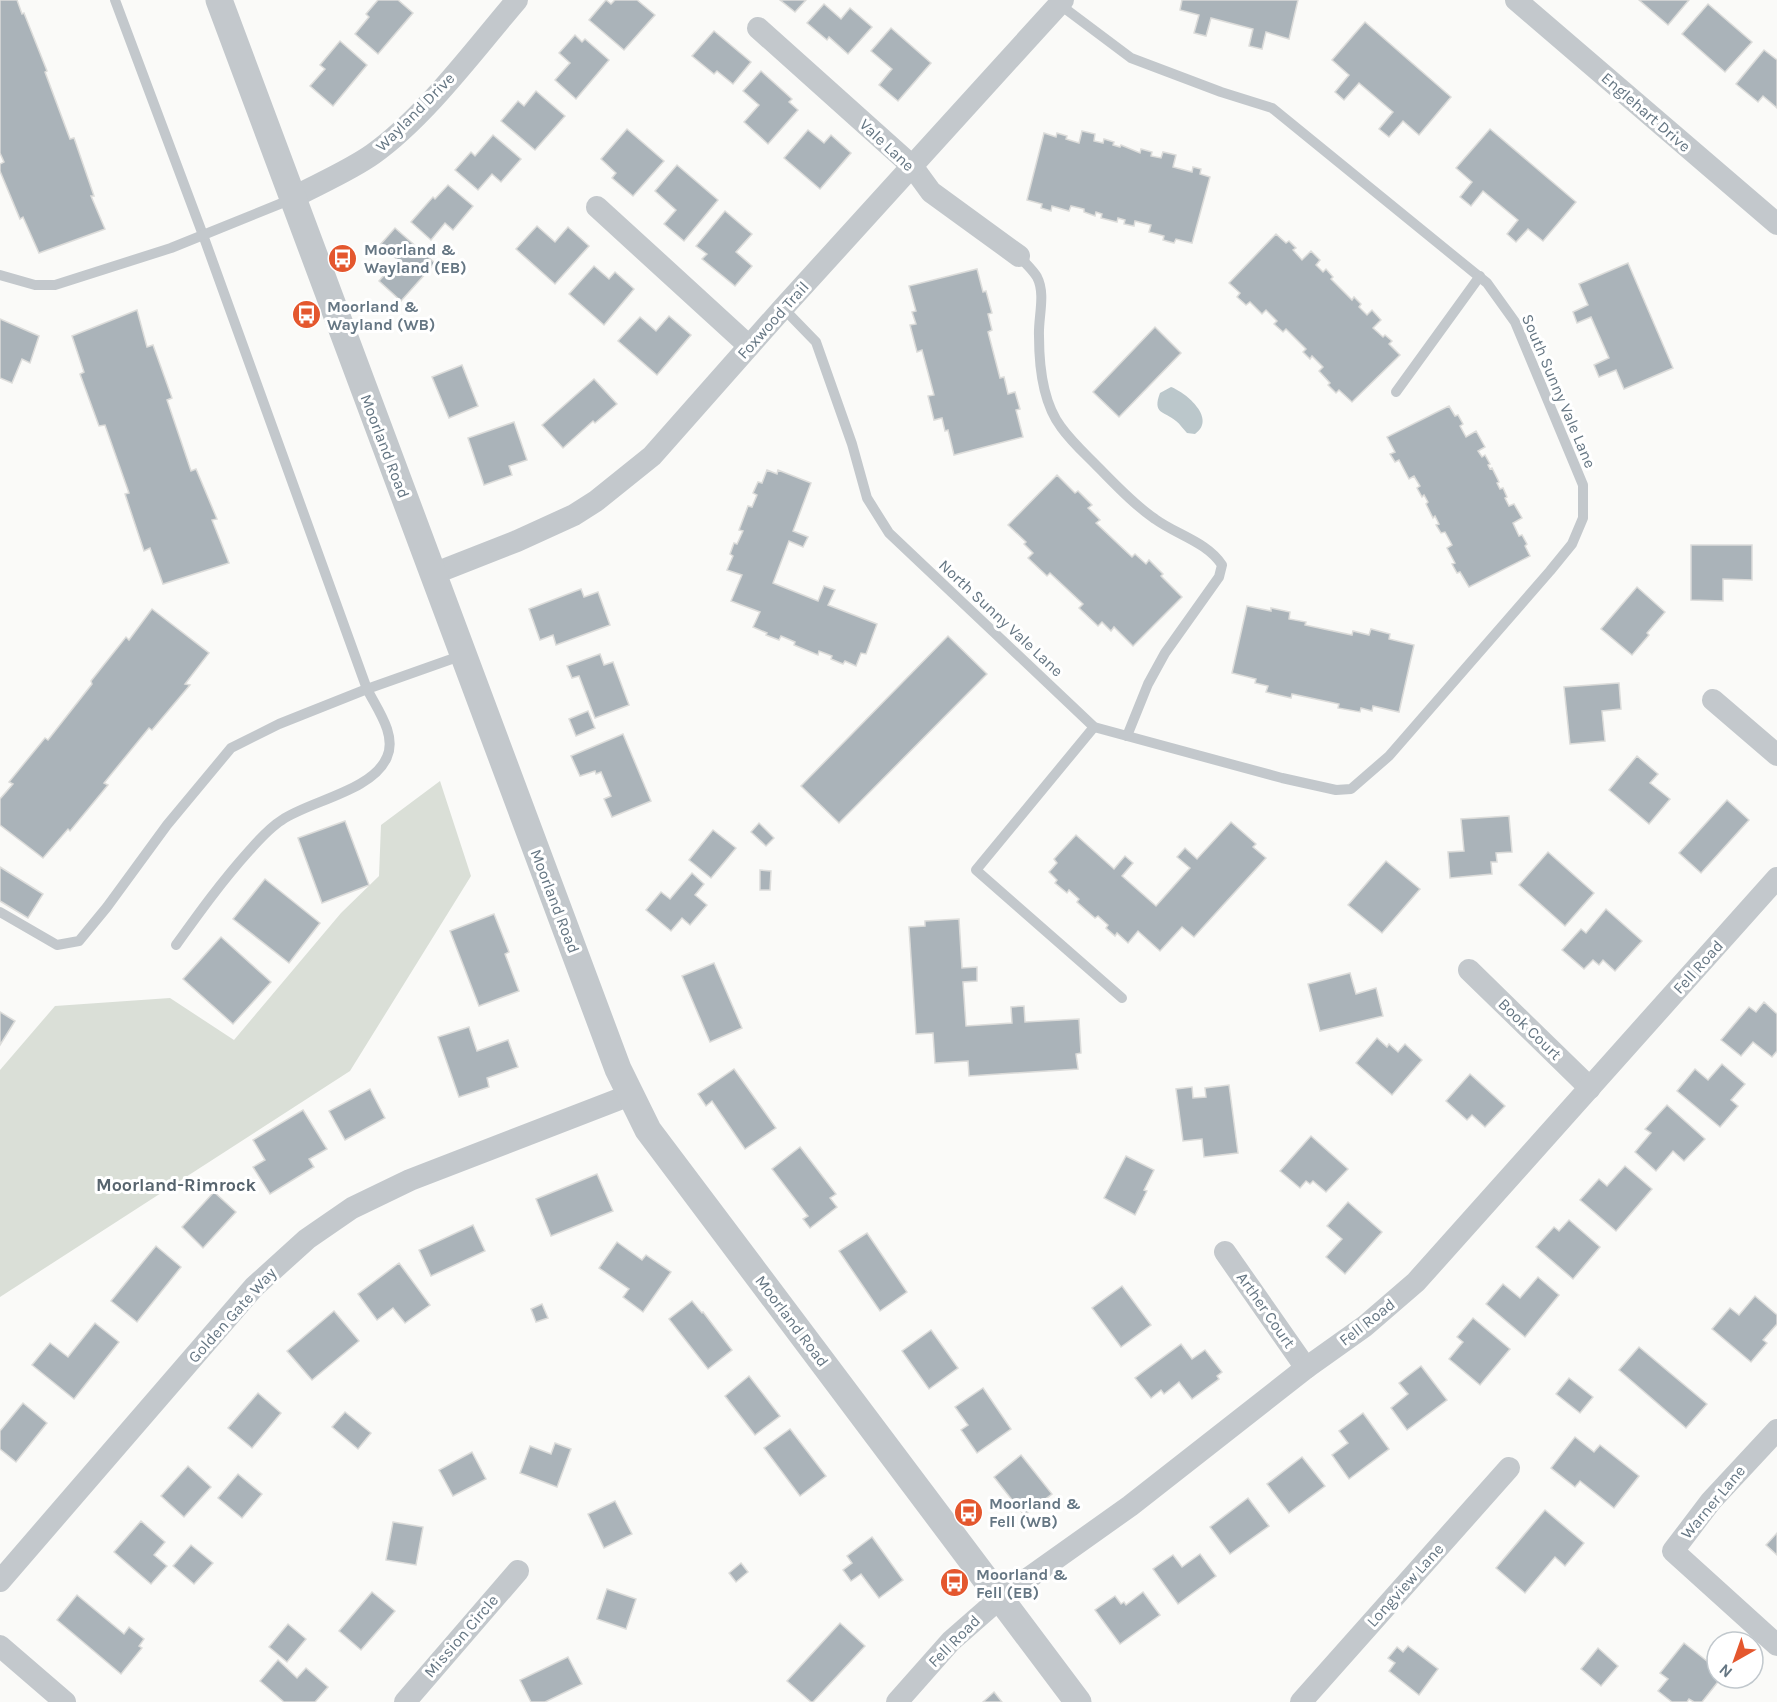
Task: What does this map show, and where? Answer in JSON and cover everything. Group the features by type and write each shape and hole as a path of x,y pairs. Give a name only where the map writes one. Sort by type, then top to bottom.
{"street":[{"name":"Moorland Road","path":"219,0 630,1095 648,1130 1078,1702"},
{"name":"Wayland Drive","path":"292,198 372,155 406,126 518,0"},
{"name":"Englehart Drive","path":"1516,0 1777,224"},
{"name":"Foxwood Trail","path":"433,574 517,541 574,515 596,501 652,456 1061,2"},
{"name":"Vale Lane","path":"758,28 912,166 931,192 1020,256"},
{"path":"597,207 749,346"},
{"path":"1713,700 1777,755"},
{"name":"Fell Road","path":"897,1702 951,1641 999,1599 1130,1506 1306,1368 1365,1326 1416,1282 1777,878"},
{"name":"Book Court","path":"1470,970 1590,1088"},
{"name":"Golden Gate Way","path":"0,1581 254,1287 307,1239 352,1208 410,1180 630,1095"},
{"name":"Arther Court","path":"1225,1252 1306,1368"},
{"name":"Warner Lane","path":"1777,1430 1711,1501 1673,1551 1777,1645"},
{"name":"Longview Lane","path":"1301,1702 1509,1468"},
{"name":"Mission Circle","path":"405,1702 518,1571"},
{"path":"0,1646 65,1702"}],"lane":[{"path":"115,0 203,235 367,689 387,728 390,744 387,759 371,776 342,794 283,819 266,833 223,879 176,945"},
{"name":"South Sunny Vale Lane","path":"1061,2 1131,58 1221,92 1272,108 1480,276 1515,322 1583,484 1583,518 1572,544 1389,756 1351,789 1336,790"},
{"path":"0,275 35,285 55,285 171,248 292,198"},
{"path":"1020,256 1037,278 1041,291 1038,337 1044,381 1048,405 1061,427 1146,513 1167,528 1208,549 1222,565 1219,577 1165,653 1148,684 1127,736"},
{"path":"1396,392 1480,276"},
{"name":"North Sunny Vale Lane","path":"783,308 816,342 852,444 867,498 889,533 1094,727 1282,778 1336,790"},
{"path":"0,912 57,945 79,941 167,825 231,748 279,724 367,689 464,655"},
{"path":"1094,727 976,870 1122,998"}],"shaded area":[{"path":"1171,387 1185,395 1201,414 1203,421 1201,428 1195,434 1187,433 1177,422 1158,408 1160,393"},
{"path":"440,781 471,876 350,1071 0,1297 0,1070 55,1006 170,998 234,1040 341,913 379,876 381,825"}],"building":[{"path":"0,0 17,0 22,14 24,13 70,139 74,138 94,196 91,196 105,229 39,253 23,217 20,219 0,171 0,164 4,162 0,153"},
{"path":"378,0 398,0 413,13 378,54 355,34 369,17 366,14"},
{"path":"606,0 611,4 615,0 637,0 655,15 624,50 589,20"},
{"path":"780,0 806,0 795,12"},
{"path":"1182,0 1298,0 1289,39 1266,32 1262,49 1249,46 1253,29 1211,18 1206,36 1194,33 1199,15 1180,10"},
{"path":"1639,0 1689,0 1668,25"},
{"path":"824,4 841,19 850,8 872,27 848,54 829,37 827,40 807,23"},
{"path":"1708,4 1752,42 1725,72 1682,34"},
{"path":"1365,22 1451,97 1419,135 1403,121 1389,137 1379,129 1393,112 1359,83 1344,100 1335,92 1349,75 1332,60"},
{"path":"891,28 931,63 898,101 879,85 892,69 871,51"},
{"path":"714,31 751,62 733,84 717,71 714,74 692,56"},
{"path":"575,35 582,42 585,39 609,60 576,99 555,80 570,63 559,53"},
{"path":"340,41 367,65 333,106 310,86 325,69 320,65"},
{"path":"1764,50 1777,60 1777,108 1763,96 1758,102 1736,84"},
{"path":"761,71 792,99 789,102 798,110 768,144 744,122 759,105 743,91"},
{"path":"536,91 565,116 535,150 501,121 518,101 524,106"},
{"path":"627,129 664,161 633,196 612,178 616,173 601,159"},
{"path":"1490,129 1576,202 1543,241 1528,229 1516,242 1507,234 1518,220 1483,191 1471,206 1460,197 1472,182 1456,168"},
{"path":"808,130 824,143 831,135 851,153 820,189 784,158"},
{"path":"1082,131 1095,134 1094,141 1103,143 1104,139 1114,142 1113,145 1120,147 1121,145 1140,153 1141,149 1152,152 1151,156 1161,158 1163,152 1176,155 1173,167 1192,172 1193,167 1201,169 1200,174 1210,177 1192,243 1176,239 1174,243 1163,240 1164,236 1149,232 1151,225 1135,221 1134,226 1124,224 1125,220 1118,218 1117,222 1101,218 1102,214 1096,212 1095,216 1084,212 1084,209 1071,206 1069,211 1052,206 1051,211 1041,208 1042,204 1027,200 1044,133 1056,137 1057,133 1079,143"},
{"path":"493,135 521,159 501,182 492,174 478,190 455,170 471,152 475,156"},
{"path":"677,165 718,200 684,241 664,224 676,210 655,191"},
{"path":"448,185 473,206 453,230 445,223 431,240 411,222 433,197 435,199"},
{"path":"725,211 752,234 736,252 752,266 735,286 702,259 707,254 696,246"},
{"path":"537,226 555,242 568,227 589,246 555,284 516,249"},
{"path":"395,228 435,263 401,301 379,281 398,260 380,245"},
{"path":"1276,234 1296,248 1293,250 1302,260 1311,251 1320,260 1316,265 1323,272 1326,269 1333,277 1331,279 1352,300 1354,297 1361,304 1359,307 1367,315 1372,310 1381,320 1373,328 1392,341 1389,344 1400,355 1352,402 1339,390 1336,393 1328,385 1330,383 1319,371 1323,367 1312,356 1310,359 1303,352 1306,349 1286,329 1283,332 1274,324 1277,321 1266,310 1262,314 1250,302 1246,305 1237,297 1240,293 1229,283"},
{"path":"1628,263 1673,368 1624,389 1616,370 1599,377 1594,365 1609,358 1591,317 1577,323 1573,312 1588,305 1579,284"},
{"path":"594,266 609,279 615,272 634,289 604,325 569,294"},
{"path":"977,269 992,313 988,314 992,330 988,332 1000,378 1004,377 1008,394 1015,392 1020,409 1016,410 1023,437 954,455 948,430 945,431 942,418 934,420 928,396 934,395 922,350 917,352 910,325 916,324 912,312 916,311 909,286"},
{"path":"137,310 147,347 153,345 172,398 167,400 191,471 196,469 217,519 212,520 229,563 163,584 150,548 144,551 125,494 129,493 105,425 99,426 80,374 84,372 72,336"},
{"path":"669,316 691,335 657,375 618,341 640,317 656,331"},
{"path":"0,319 39,336 30,363 22,359 12,383 0,378"},
{"path":"1155,327 1181,353 1119,417 1093,392"},
{"path":"462,365 478,406 449,418 432,377"},
{"path":"594,379 617,404 595,423 593,421 563,448 542,425"},
{"path":"1449,406 1463,424 1460,426 1466,437 1476,431 1485,447 1478,451 1482,457 1485,455 1490,469 1492,468 1499,482 1497,483 1500,489 1503,488 1509,506 1514,504 1522,518 1513,523 1519,536 1522,535 1527,544 1525,546 1530,556 1469,587 1452,564 1455,563 1447,548 1452,545 1445,532 1441,533 1436,525 1439,524 1426,504 1428,502 1417,488 1420,486 1414,476 1409,479 1399,460 1395,462 1390,454 1395,452 1387,437"},
{"path":"514,422 527,460 509,466 512,475 484,485 468,438"},
{"path":"767,470 777,474 778,470 811,483 793,531 808,537 803,547 789,541 773,583 818,601 824,586 835,590 828,605 877,624 866,654 861,653 856,666 845,661 843,664 819,651 818,655 794,645 795,642 781,636 779,640 766,635 767,633 753,627 760,612 731,601 742,575 727,570 733,556 730,554 734,543 737,544 743,531 739,530 748,506 752,507 757,495 753,493 758,482 762,483"},
{"path":"1057,475 1075,493 1078,491 1092,505 1088,508 1100,520 1096,523 1132,557 1135,554 1146,564 1149,560 1182,597 1133,646 1114,627 1111,631 1102,622 1098,626 1079,608 1083,604 1050,573 1047,576 1028,558 1033,553 1024,544 1026,542 1008,525"},
{"path":"1691,545 1752,545 1752,580 1723,579 1723,601 1691,600"},
{"path":"1637,587 1665,612 1632,655 1601,629"},
{"path":"581,589 584,597 598,592 610,625 556,645 553,635 540,640 529,609"},
{"path":"1247,606 1290,612 1289,619 1306,622 1305,625 1352,635 1353,631 1369,635 1371,629 1390,634 1389,639 1414,645 1399,712 1373,706 1372,711 1361,708 1360,712 1338,708 1339,704 1292,694 1291,698 1266,692 1268,686 1255,683 1256,679 1232,673"},
{"path":"152,609 209,653 185,684 190,685 152,730 149,728 104,783 108,785 70,831 68,829 43,858 0,825 0,799 13,784 9,782 45,738 48,740 92,684 91,681 126,637 129,640"},
{"path":"948,636 987,674 839,823 801,786"},
{"path":"600,654 604,665 613,662 629,705 595,718 579,676 572,678 567,666"},
{"path":"1619,683 1621,709 1602,711 1605,741 1570,744 1564,687"},
{"path":"588,711 595,728 576,736 569,719"},
{"path":"623,734 651,801 612,817 604,799 611,796 601,772 596,774 595,771 580,776 571,756"},
{"path":"1637,756 1658,774 1650,783 1670,799 1649,824 1609,790"},
{"path":"1727,800 1749,820 1701,873 1679,853"},
{"path":"1509,816 1512,852 1496,853 1497,862 1491,862 1492,874 1450,878 1448,852 1464,851 1461,819"},
{"path":"345,821 369,885 322,903 298,838"},
{"path":"1231,822 1256,844 1253,847 1266,858 1194,937 1182,927 1160,951 1138,931 1128,943 1117,933 1115,936 1098,916 1095,918 1077,902 1079,899 1069,890 1067,893 1055,883 1057,880 1049,872 1057,863 1054,859 1076,835 1114,869 1125,856 1133,863 1122,876 1156,906 1190,868 1177,857 1185,848 1197,859"},
{"path":"759,823 774,838 766,846 751,832"},
{"path":"713,830 736,848 711,878 689,860"},
{"path":"1548,852 1594,893 1565,926 1519,885"},
{"path":"1386,861 1420,889 1382,933 1348,905"},
{"path":"0,867 43,894 28,918 0,901"},
{"path":"760,870 771,871 770,890 760,890"},
{"path":"692,873 704,884 695,895 707,905 690,925 682,918 671,931 646,910 661,892 670,899"},
{"path":"265,879 320,923 289,963 233,919"},
{"path":"1606,909 1642,941 1615,971 1603,960 1599,965 1593,960 1584,969 1562,950 1581,929 1586,933"},
{"path":"494,914 509,952 505,954 519,991 479,1006 450,931"},
{"path":"959,919 962,968 977,967 977,981 963,982 966,1026 1012,1023 1011,1007 1024,1006 1025,1022 1079,1019 1081,1053 1076,1054 1078,1069 969,1076 968,1061 935,1063 933,1033 916,1034 909,927 925,926 925,921"},
{"path":"221,937 271,982 233,1024 183,979"},
{"path":"714,963 742,1028 710,1042 682,976"},
{"path":"1350,973 1356,994 1376,988 1383,1016 1320,1031 1308,984"},
{"path":"1764,1002 1777,1014 1777,1051 1772,1057 1753,1042 1741,1056 1721,1040 1749,1007 1756,1012"},
{"path":"0,1012 15,1021 0,1045"},
{"path":"469,1027 477,1051 508,1040 518,1067 487,1078 489,1087 459,1097 438,1037"},
{"path":"1377,1038 1387,1047 1389,1044 1398,1052 1405,1044 1422,1060 1392,1095 1356,1063"},
{"path":"1722,1064 1745,1084 1731,1100 1738,1106 1720,1127 1677,1091 1695,1069 1708,1080"},
{"path":"734,1069 776,1128 745,1149 712,1101 706,1106 698,1094"},
{"path":"1470,1074 1505,1106 1485,1127 1472,1115 1467,1120 1446,1101"},
{"path":"1229,1085 1238,1153 1204,1157 1202,1139 1183,1141 1176,1089 1192,1087 1193,1098 1206,1097 1205,1088"},
{"path":"370,1089 385,1118 345,1140 329,1111"},
{"path":"1667,1105 1705,1139 1684,1161 1673,1151 1656,1171 1635,1152 1651,1133 1645,1129"},
{"path":"303,1110 327,1149 309,1159 314,1167 270,1194 253,1167 265,1160 253,1140"},
{"path":"1311,1136 1348,1169 1326,1192 1313,1181 1310,1184 1306,1181 1300,1188 1280,1171"},
{"path":"800,1147 836,1194 830,1198 837,1207 810,1228 803,1219 808,1216 772,1169"},
{"path":"1126,1156 1154,1170 1135,1215 1104,1198"},
{"path":"1625,1166 1652,1189 1616,1231 1580,1200 1599,1179 1607,1186"},
{"path":"597,1174 613,1211 551,1236 536,1199"},
{"path":"214,1192 236,1212 203,1248 182,1227"},
{"path":"1348,1202 1382,1232 1345,1274 1326,1257 1342,1239 1327,1226"},
{"path":"1569,1220 1600,1247 1573,1279 1536,1247 1554,1227 1559,1231"},
{"path":"473,1225 485,1251 431,1276 419,1250"},
{"path":"867,1233 907,1292 880,1311 839,1251"},
{"path":"617,1242 642,1260 646,1255 671,1272 643,1312 623,1297 629,1289 599,1268"},
{"path":"156,1246 181,1267 137,1322 111,1301"},
{"path":"399,1263 430,1305 405,1323 393,1308 377,1320 358,1294"},
{"path":"1538,1277 1559,1295 1525,1337 1486,1304 1503,1284 1520,1298"},
{"path":"1122,1286 1151,1325 1121,1347 1092,1308"},
{"path":"1755,1296 1777,1315 1777,1324 1763,1340 1767,1343 1751,1362 1712,1329 1730,1308 1739,1315"},
{"path":"692,1301 732,1350 708,1369 669,1319"},
{"path":"542,1304 548,1318 536,1322 531,1309"},
{"path":"334,1311 359,1341 312,1380 287,1351"},
{"path":"1473,1318 1510,1349 1480,1385 1449,1359 1463,1342 1457,1337"},
{"path":"95,1323 119,1342 74,1399 32,1365 50,1343 68,1357"},
{"path":"931,1330 958,1368 929,1389 902,1351"},
{"path":"1181,1344 1192,1359 1205,1350 1222,1372 1217,1376 1219,1379 1192,1399 1179,1382 1164,1394 1161,1390 1151,1398 1135,1378"},
{"path":"1639,1347 1707,1404 1686,1428 1619,1370"},
{"path":"1421,1366 1447,1400 1407,1430 1391,1408 1408,1394 1399,1383"},
{"path":"749,1376 780,1416 755,1435 725,1396"},
{"path":"1569,1378 1593,1397 1580,1413 1556,1394"},
{"path":"983,1388 1011,1429 977,1453 961,1430 968,1425 955,1407"},
{"path":"258,1393 281,1413 252,1448 228,1428"},
{"path":"23,1403 47,1423 16,1462 0,1449 0,1431"},
{"path":"345,1412 371,1433 358,1449 332,1427"},
{"path":"1363,1413 1389,1449 1349,1479 1332,1455 1348,1443 1339,1431"},
{"path":"790,1429 826,1476 800,1496 764,1448"},
{"path":"1575,1437 1594,1452 1600,1445 1639,1476 1614,1508 1580,1481 1575,1487 1551,1468"},
{"path":"555,1443 571,1449 557,1487 520,1473 530,1446 551,1454"},
{"path":"472,1452 486,1479 453,1496 439,1470"},
{"path":"1021,1455 1052,1494 1024,1515 994,1477"},
{"path":"1302,1457 1325,1486 1289,1513 1267,1484"},
{"path":"188,1466 211,1487 184,1517 161,1496"},
{"path":"238,1474 262,1494 242,1518 218,1498"},
{"path":"1248,1498 1269,1526 1230,1554 1210,1527"},
{"path":"615,1501 632,1534 604,1548 588,1514"},
{"path":"1545,1510 1584,1543 1565,1566 1555,1557 1525,1593 1496,1568"},
{"path":"141,1521 165,1542 154,1555 167,1566 151,1584 114,1552"},
{"path":"393,1522 423,1527 416,1565 386,1560"},
{"path":"1777,1533 1777,1555 1766,1545"},
{"path":"872,1537 903,1580 879,1598 861,1574 851,1581 843,1570 852,1563 847,1556"},
{"path":"191,1545 213,1563 194,1584 173,1566"},
{"path":"1200,1554 1216,1576 1178,1604 1153,1569 1173,1555 1182,1567"},
{"path":"741,1563 748,1572 736,1582 729,1573"},
{"path":"607,1589 636,1599 626,1629 597,1619"},
{"path":"372,1592 395,1611 361,1650 339,1631"},
{"path":"1143,1592 1160,1615 1120,1644 1095,1610 1115,1596 1121,1604 1124,1602 1126,1605"},
{"path":"77,1595 124,1634 129,1627 144,1639 139,1646 142,1648 121,1674 57,1620"},
{"path":"840,1623 865,1646 811,1702 787,1681"},
{"path":"288,1624 306,1639 287,1662 269,1647"},
{"path":"1684,1643 1705,1660 1705,1690 1712,1690 1702,1702 1689,1699 1687,1702 1672,1702 1658,1691 1668,1679 1660,1673"},
{"path":"1408,1646 1438,1669 1419,1695 1389,1671 1395,1663 1388,1658 1397,1647 1403,1652"},
{"path":"1598,1648 1618,1666 1601,1686 1581,1669"},
{"path":"568,1657 582,1684 545,1702 531,1702 520,1680"},
{"path":"278,1660 297,1678 306,1668 328,1687 315,1702 284,1702 260,1681"},
{"path":"994,1692 1002,1702 983,1702"}],"place":[{"name":"Moorland & Wayland (EB)","path":"343,258"},
{"name":"Moorland & Wayland (WB)","path":"306,315"},
{"name":"Moorland & Fell (WB)","path":"968,1512"},
{"name":"Moorland & Fell (EB)","path":"955,1583"}],"district":[{"name":"Moorland-Rimrock","path":"176,1185"}]}
